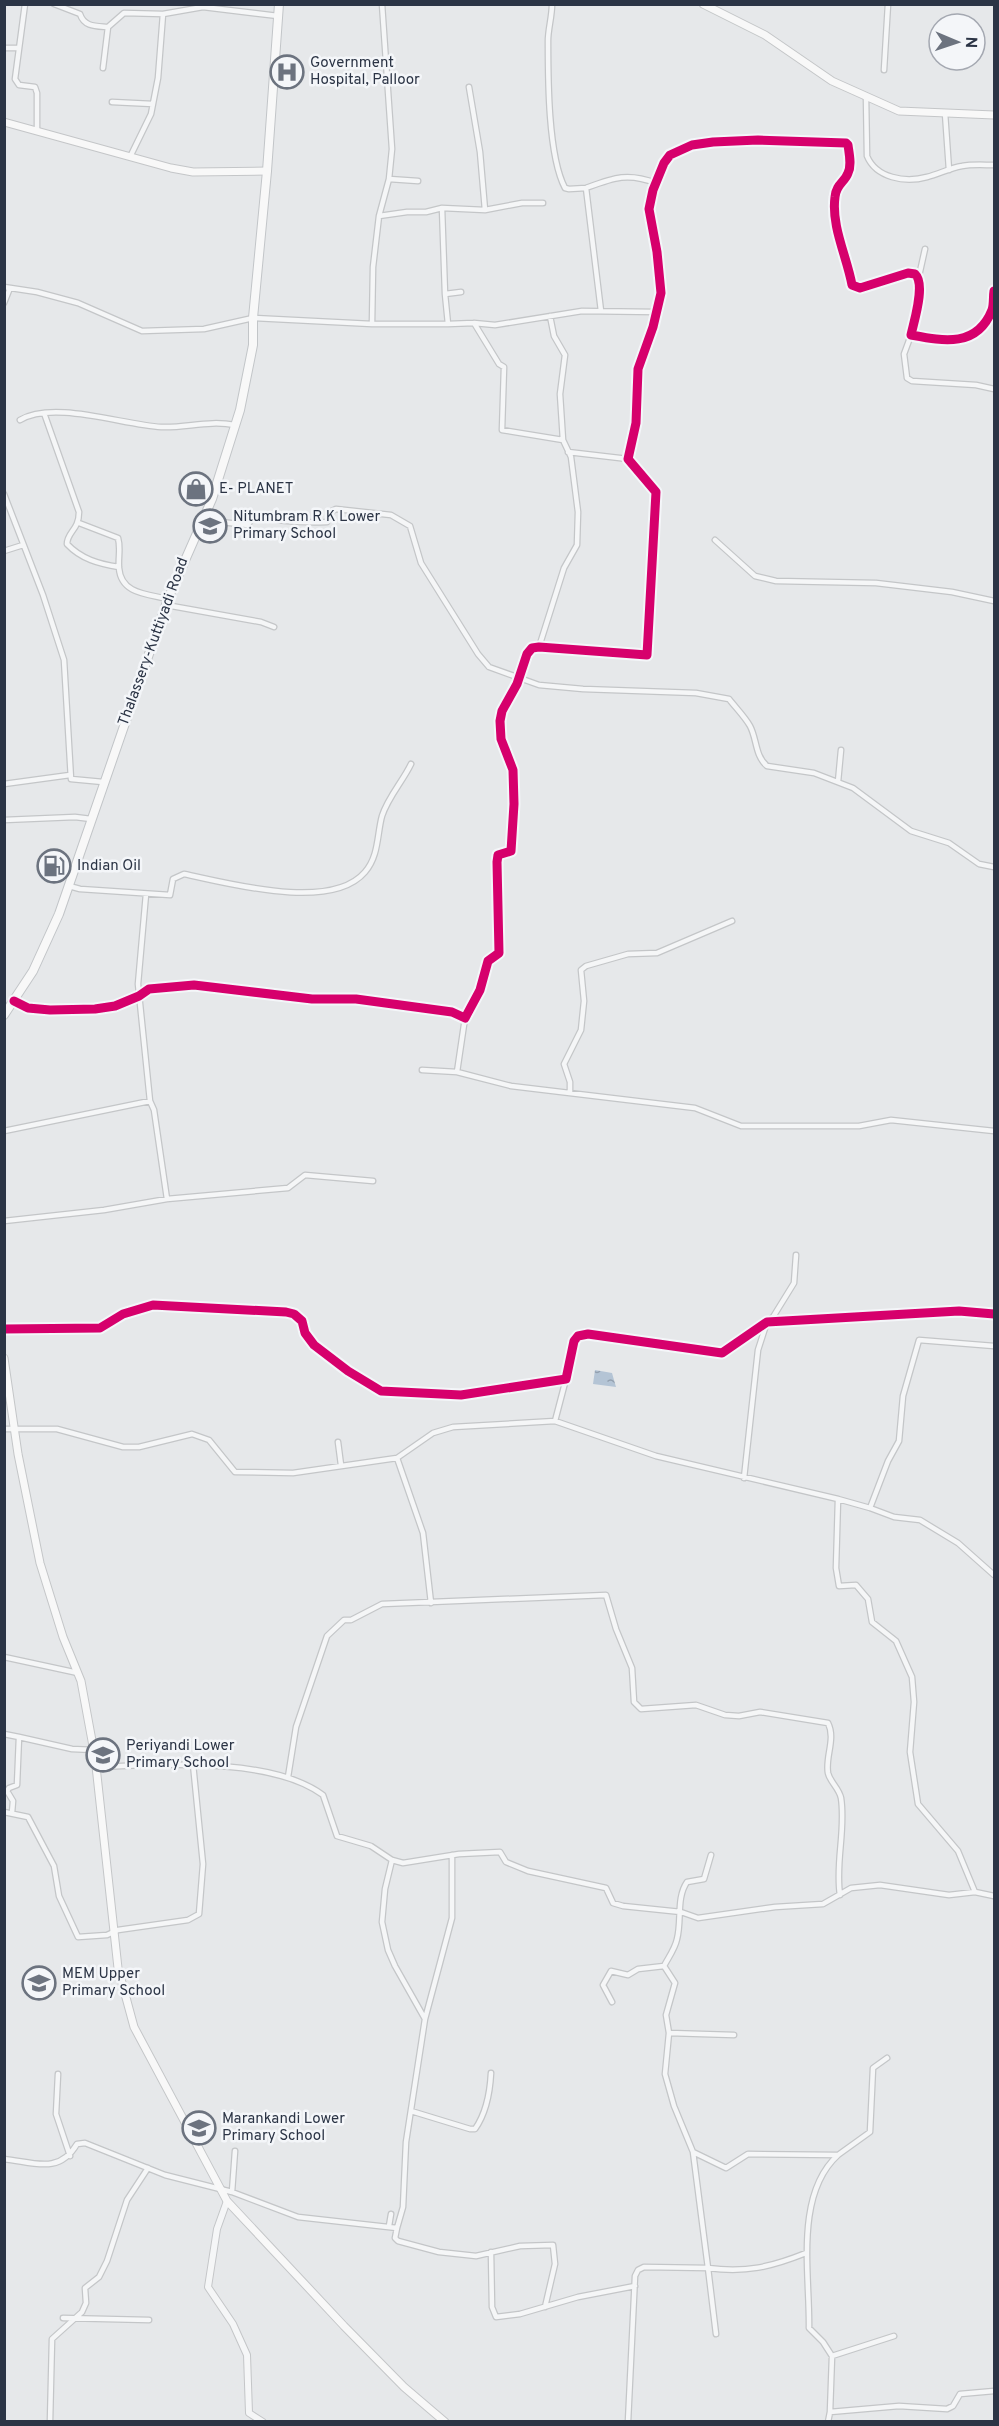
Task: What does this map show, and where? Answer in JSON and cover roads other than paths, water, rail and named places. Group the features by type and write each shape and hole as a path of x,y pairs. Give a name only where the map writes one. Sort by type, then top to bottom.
{"main road":[{"name":"Thalassery-Kuttiyadi Road","path":"4,1015 45,947 69,886 167,602 201,519 212,499 235,425 248,376 253,345 253,318 267,171 279,4"},
{"path":"703,4 765,34 832,81 899,111 994,115"},
{"path":"4,122 192,172 267,171"},
{"path":"4,1358 14,1429 40,1563 63,1637 81,1681 94,1750 118,1968 134,2027 226,2201 404,2387 445,2421"}],"street":[{"path":"25,4 15,79 19,85 35,87 37,130"},
{"path":"54,4 80,14 81,19 88,25 108,27"},
{"path":"372,324 373,267 379,216 388,179 392,132 382,4"},
{"path":"552,4 548,39 548,87 556,159 565,188 586,188 614,177 625,176 656,183"},
{"path":"884,70 888,4"},
{"path":"103,68 108,27 123,13 163,14 203,7 278,16"},
{"path":"130,157 141,137 153,104 158,78 163,14"},
{"path":"4,48 19,48"},
{"path":"469,87 483,174 486,210"},
{"path":"866,96 867,156 870,165 883,174 903,180 925,178 963,166 994,165"},
{"path":"112,102 153,104"},
{"path":"945,114 949,170"},
{"path":"628,459 636,423 638,369 661,293 649,209 656,183 670,155 692,145 712,142 758,140 846,143 850,157 848,173 839,183 835,196 835,210 852,285 860,288 908,273 919,276"},
{"path":"388,179 418,182"},
{"path":"586,188 602,311"},
{"path":"379,216 426,212 442,208 486,210 522,203 543,202"},
{"path":"442,208 448,324"},
{"path":"925,249 919,276 917,310 904,354 907,378 912,381 976,385 994,389"},
{"path":"4,303 7,288 37,292 78,303 142,331 204,329 253,318 372,324 474,323 495,325 582,311 656,312"},
{"path":"911,335 959,340 975,333 986,322 993,308 994,291"},
{"path":"446,294 461,292"},
{"path":"540,647 564,568 577,545 578,512 571,457 563,440 560,394 565,354 551,328 550,316"},
{"path":"474,323 499,364 504,367 502,430 563,440"},
{"path":"20,420 44,413 86,414 101,419 163,427 205,422 235,425"},
{"path":"44,413 49,423 56,452 75,499 79,524 67,539 68,546 92,561 119,567"},
{"path":"457,1072 465,1018 480,990 488,961 499,953 497,862 498,855 511,851 513,804 513,770 501,739 500,721 502,711 519,678 529,651 540,647 647,655 656,492 628,459 568,452"},
{"path":"4,494 44,596 64,660 71,750 70,775 75,780 104,782"},
{"path":"201,519 248,525 253,516 306,523 327,522 332,511 336,509 391,514 410,526 421,563 478,654 489,667 504,670 539,685 696,693 729,699 751,727 758,753 762,762 767,766 814,773 853,788 910,831 948,843 980,864 994,867"},
{"path":"79,524 118,538 119,567 124,585 132,590 167,602 261,622 274,627"},
{"path":"715,540 755,576 776,581 876,583 952,592 994,601"},
{"path":"4,551 23,545"},
{"path":"838,782 841,750"},
{"path":"69,886 80,889 170,895 173,879 184,874 268,890 313,893 340,888 366,872 378,844 382,815 411,764"},
{"path":"4,784 70,775"},
{"path":"4,820 75,817 91,819"},
{"path":"146,894 138,967 139,996 150,1101 154,1110 167,1199"},
{"path":"570,1093 570,1082 564,1064 581,1030 584,1001 581,970 586,966 628,954 657,953 732,921"},
{"path":"14,1001 28,1008 95,1009 115,1006 149,989 194,985 312,999 356,999 452,1012 465,1018"},
{"path":"422,1070 457,1072 511,1086 695,1108 741,1126 859,1126 891,1120 994,1131"},
{"path":"4,1131 150,1101"},
{"path":"4,1221 104,1210 167,1199 288,1188 305,1175 373,1181"},
{"path":"555,1421 574,1341 578,1336 604,1336 722,1353 773,1317 794,1283 796,1256"},
{"path":"4,1329 100,1328 123,1314 153,1305 286,1311 302,1321 305,1333 314,1345 348,1371 381,1390 461,1395 566,1379"},
{"path":"767,1322 959,1311 994,1314"},
{"path":"744,1478 758,1350 767,1322"},
{"path":"870,1508 888,1461 899,1441 903,1396 919,1340 994,1346"},
{"path":"4,1429 57,1429 123,1447 139,1447 192,1434 209,1440 235,1472 293,1473 396,1458 433,1433 453,1427 555,1421 656,1456 838,1499 894,1517 920,1520 958,1543 994,1575"},
{"path":"338,1442 341,1465"},
{"path":"396,1458 423,1533 431,1602"},
{"path":"838,1499 836,1568 838,1586 856,1585 868,1599 872,1622 896,1641 912,1677 914,1702 910,1752 918,1804 958,1851 975,1892"},
{"path":"288,1777 296,1727 327,1636 344,1620 351,1620 382,1605 606,1595 616,1629 632,1668 634,1702 641,1709 696,1705 725,1715 740,1716 760,1712 828,1723 831,1731 828,1773 841,1798 842,1822 837,1878 840,1895"},
{"path":"4,1657 78,1672"},
{"path":"4,1734 72,1749 94,1750"},
{"path":"12,1813 13,1801 7,1791 17,1785 19,1737"},
{"path":"96,1767 193,1764 288,1777 323,1795 337,1836 371,1846 392,1860 411,1862 452,1855 500,1852 506,1862 528,1871 606,1888 613,1903 622,1906 681,1912 698,1918 775,1906 823,1904 852,1888 880,1886 949,1895 975,1892 994,1896"},
{"path":"4,1812 28,1817 54,1866 59,1896 78,1937 188,1920 199,1914 202,1864 193,1764"},
{"path":"452,1855 452,1918 425,2019 406,2142 403,2207 395,2238 398,2241 439,2252 476,2256 520,2246 553,2245 555,2264 545,2307"},
{"path":"664,1966 677,1942 681,1912 680,1892 687,1882 704,1879 711,1855"},
{"path":"392,1860 385,1889 382,1922 388,1950 410,1997 425,2019"},
{"path":"612,2002 603,1984 611,1971 628,1975 638,1969 664,1966"},
{"path":"664,1966 675,1983 666,2015 669,2033 665,2074 674,2106 693,2152 716,2334"},
{"path":"669,2033 734,2035"},
{"path":"828,2421 832,2356 823,2342 809,2328 806,2253 810,2211 830,2162 870,2132 873,2068 887,2058"},
{"path":"411,2111 475,2129 490,2093 491,2073"},
{"path":"58,2074 56,2114 70,2156"},
{"path":"4,2159 43,2166 70,2156 77,2144 85,2143 165,2175 232,2192 298,2217 397,2228"},
{"path":"232,2192 235,2151"},
{"path":"693,2152 726,2168 748,2154 838,2155"},
{"path":"50,2421 52,2339 74,2319 86,2303 85,2288 99,2277 107,2261 127,2200 148,2168"},
{"path":"226,2201 217,2229 208,2287 232,2324 247,2355 249,2413 264,2421"},
{"path":"389,2226 391,2214"},
{"path":"491,2252 492,2307 496,2317 520,2314 578,2297 635,2286"},
{"path":"628,2421 635,2276 638,2270 644,2267 708,2268 733,2271 773,2266 806,2253"},
{"path":"63,2318 149,2320"},
{"path":"832,2356 894,2336"},
{"path":"830,2412 899,2406 947,2409 953,2406 960,2394 994,2391"}],"water":[{"path":"595,1370 612,1373 616,1387 593,1384"}],"place":[{"name":"Government Hospital, Palloor","path":"287,72"},
{"name":"E- PLANET","path":"196,489"},
{"name":"Nitumbram R K Lower Primary School","path":"210,526"},
{"name":"Indian Oil","path":"54,866"},
{"name":"Periyandi Lower Primary School","path":"103,1755"},
{"name":"MEM Upper Primary School","path":"39,1983"},
{"name":"Marankandi Lower Primary School","path":"199,2128"}]}
